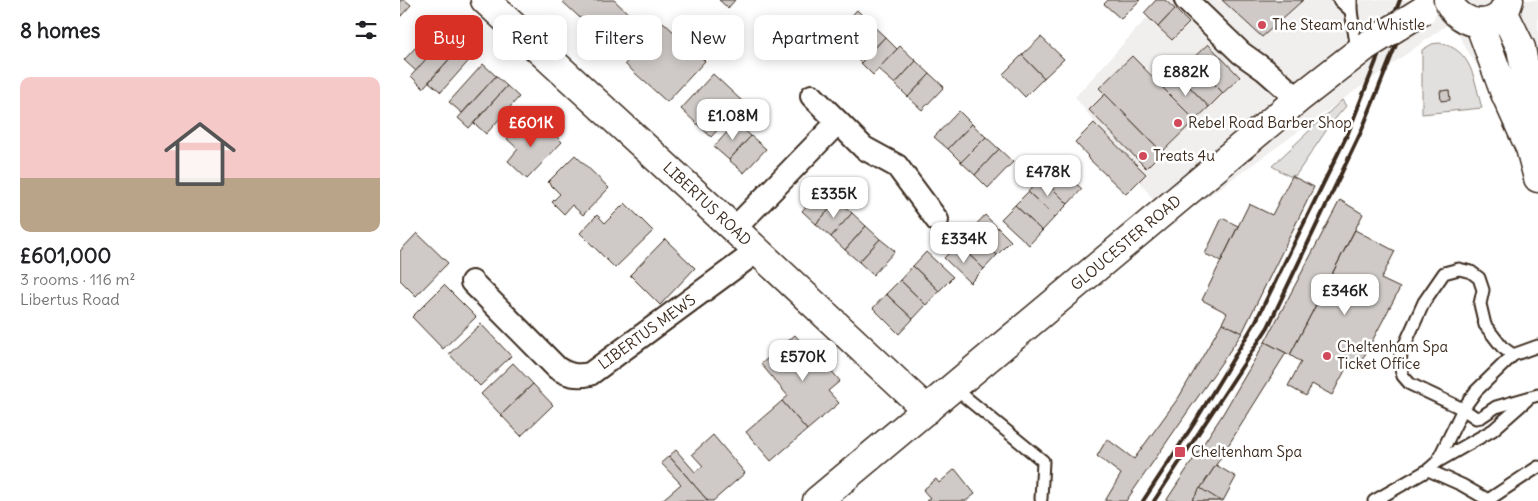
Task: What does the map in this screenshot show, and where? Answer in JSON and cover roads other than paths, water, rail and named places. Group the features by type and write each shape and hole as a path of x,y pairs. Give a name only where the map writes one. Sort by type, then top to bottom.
{"street":[{"name":"LIBERTUS ROAD","path":"485,0 734,229 926,410"},
{"path":"1186,0 1241,53 1265,70 1298,99"},
{"path":"1438,4 1451,7 1458,16 1468,21 1479,23 1495,19 1506,6"},
{"name":"GLOUCESTER ROAD","path":"817,501 1298,99 1362,49 1438,4"},
{"path":"1506,6 1521,48 1528,87 1530,148"},
{"path":"1479,23 1504,91 1530,148 1538,178"},
{"path":"812,96 864,148 897,166 937,220"},
{"path":"734,229 838,122"},
{"name":"LIBERTUS MEWS","path":"472,282 557,368 564,373 582,376 590,374 757,251"}],"lane":[{"path":"1339,0 1351,5 1362,49"},
{"path":"1513,355 1502,347 1485,325 1480,304 1483,290 1479,278 1471,272 1459,269 1444,273 1424,302 1401,353 1400,366 1403,376 1410,384 1463,408 1476,418 1481,417 1496,407 1534,396"},
{"path":"1432,466 1463,408 1476,390 1513,355 1538,346"},
{"path":"953,387 1042,461 1041,499"},
{"path":"1374,501 1493,430 1534,396"},
{"path":"1432,466 1489,501 1538,467"}],"railway":[{"path":"1143,501 1193,425 1256,321 1348,133 1400,0"},
{"path":"1154,501 1268,327 1361,132 1414,0"}],"place":[{"name":"The Steam and Whistle","path":"1262,25"},
{"name":"Rebel Road Barber Shop","path":"1178,123"},
{"name":"Treats 4u","path":"1143,156"},
{"name":"Cheltenham Spa Ticket Office","path":"1327,356"},
{"name":"Cheltenham Spa","path":"1180,452"}]}
